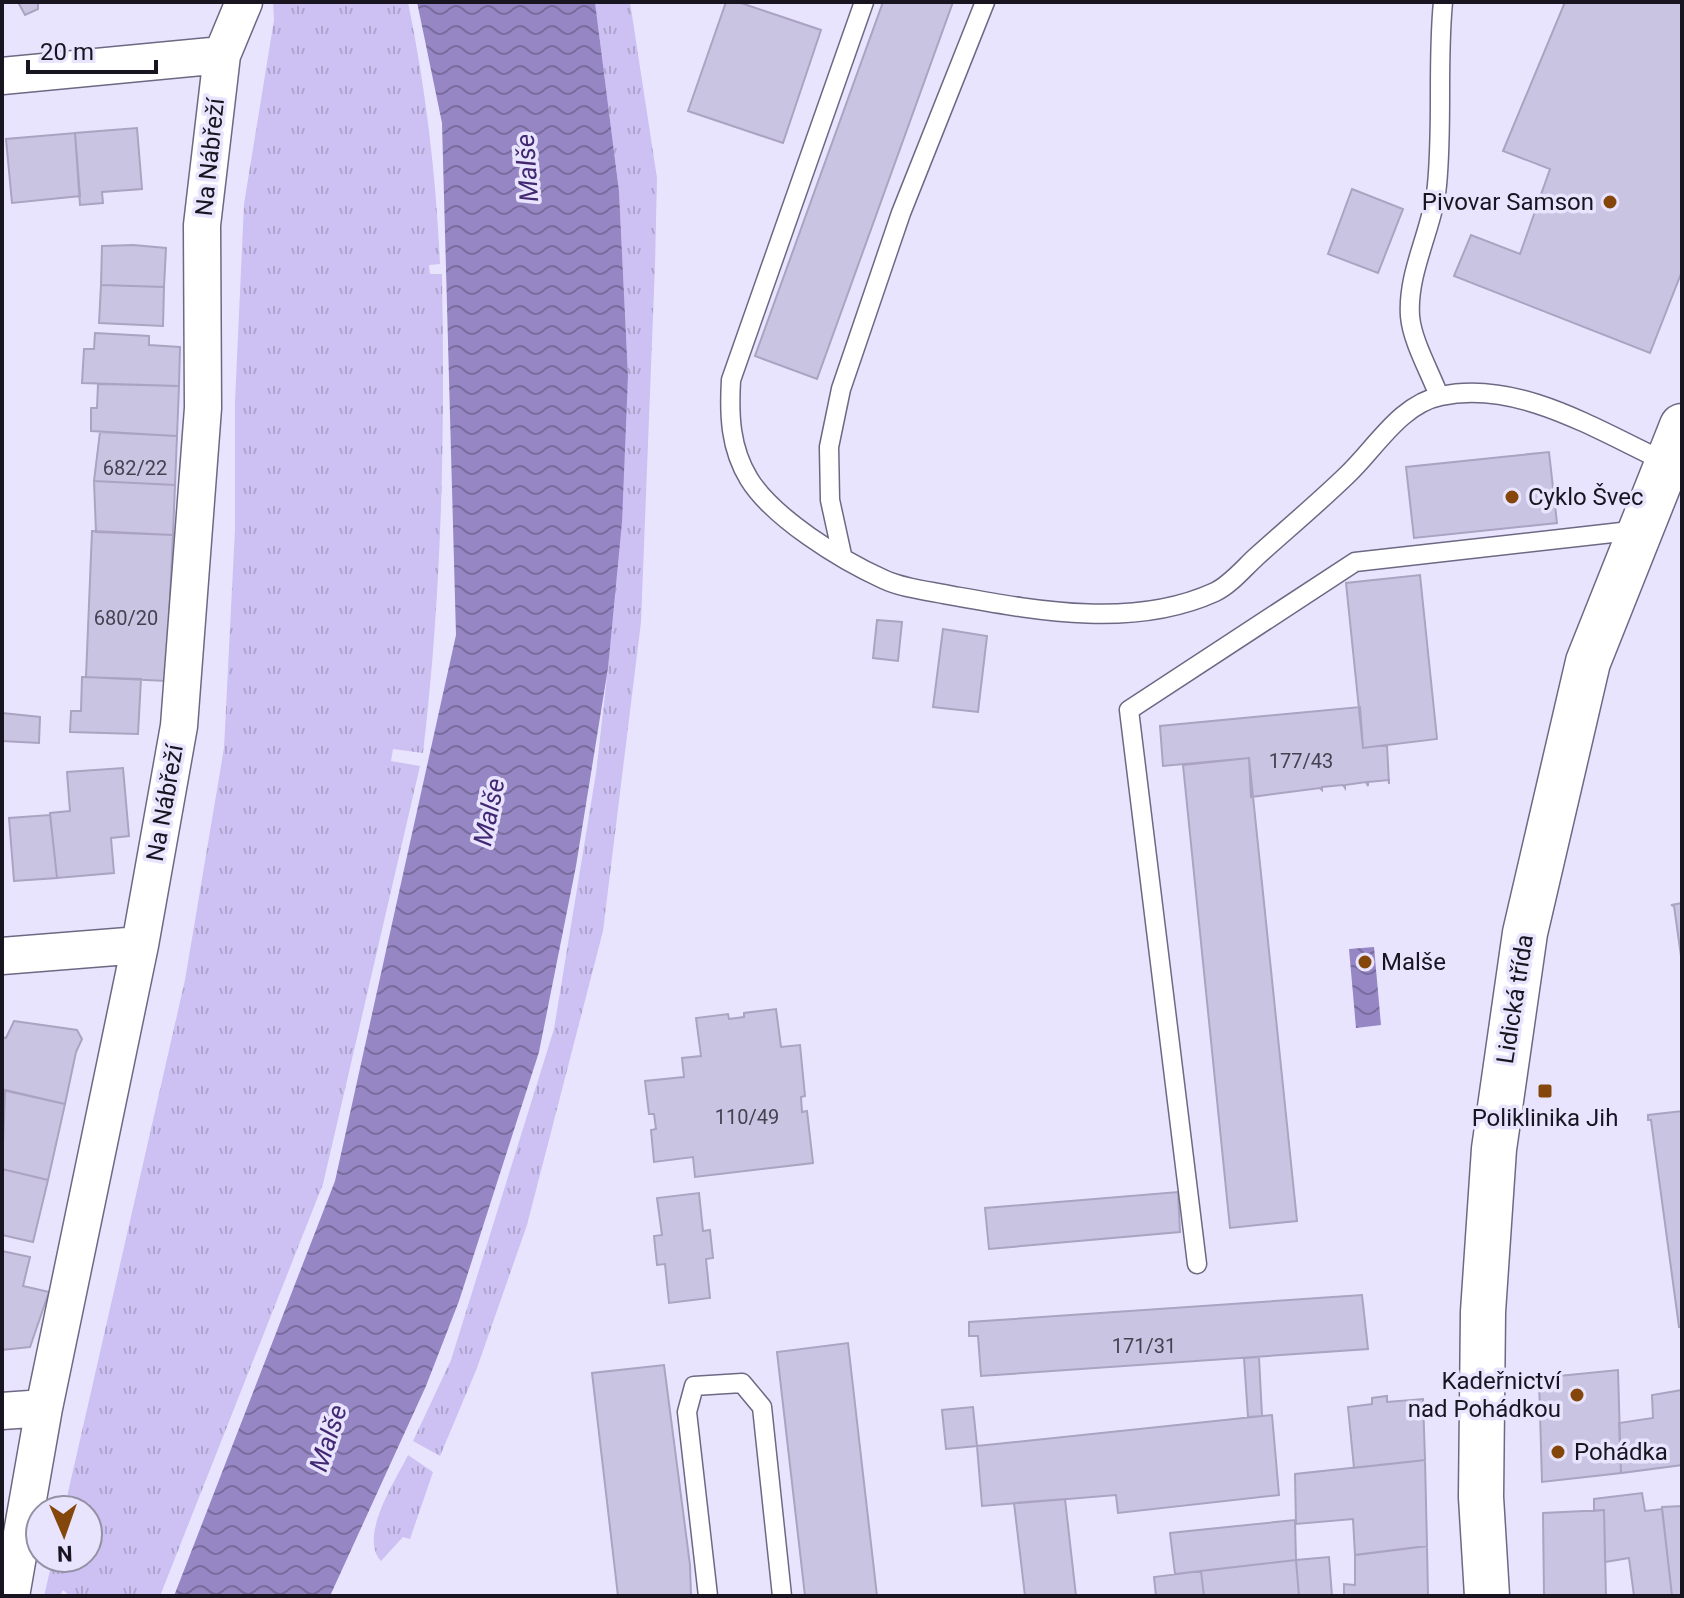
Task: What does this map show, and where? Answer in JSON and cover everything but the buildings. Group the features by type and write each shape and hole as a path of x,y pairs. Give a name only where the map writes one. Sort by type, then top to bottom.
{"street":[{"name":"Na Nábřeží","path":"11,1596 44,1408 140,945 179,726 203,408 202,225 222,55 244,2"},
{"path":"2,76 222,55"},
{"name":"Lidická třída","path":"1487,1596 1481,1497 1483,1312 1494,1149 1525,933 1588,662 1675,444"},
{"path":"2,956 140,945"},
{"path":"2,1411 44,1408"}],"lane":[{"path":"864,2 731,380 729,416 735,449 749,480 798,528 885,580 976,600 1107,614 1181,606 1219,591 1347,475 1408,410 1439,396 1473,392 1555,407 1675,444"},
{"path":"842,555 830,500 829,460 841,389 901,213 985,2"},
{"path":"1439,396 1410,319 1411,287 1432,221 1437,183 1439,41 1443,2"},
{"path":"1197,1264 1129,710 1355,562 1641,530"},
{"path":"708,1596 687,1412 694,1386 742,1383 762,1407 782,1596"}],"green space":[{"path":"273,2 408,2 425,100 436,198 440,264 429,265 430,274 442,274 441,514 423,753 393,749 391,761 420,766 323,1184 160,1596 70,1596 63,1590 60,1596 44,1596 49,1574 104,1574 104,1494 68,1494 185,980 224,748 235,529 235,402 244,204 274,20"},
{"path":"595,2 630,2 657,178 641,622 603,931 527,1225 477,1368 440,1456 413,1441 451,1360 554,1029 596,773 608,668 628,376 619,191"},
{"path":"408,1455 433,1472 410,1539 403,1537 381,1561 375,1550 376,1523"}],"water":[{"path":"417,2 595,2 619,191 628,376 622,522 608,668 576,866 539,1052 459,1301 426,1386 330,1596 174,1596 335,1181 456,635 442,123"},
{"path":"1374,947 1381,1025 1356,1028 1349,949"}],"place":[{"name":"Pivovar Samson","path":"1610,202"},
{"name":"Cyklo Švec","path":"1512,497"},
{"name":"Malše","path":"1365,962"},
{"name":"Poliklinika Jih","path":"1545,1091"},
{"name":"Kadeřnictví nad Pohádkou","path":"1577,1395"},
{"name":"Pohádka","path":"1558,1452"}]}
